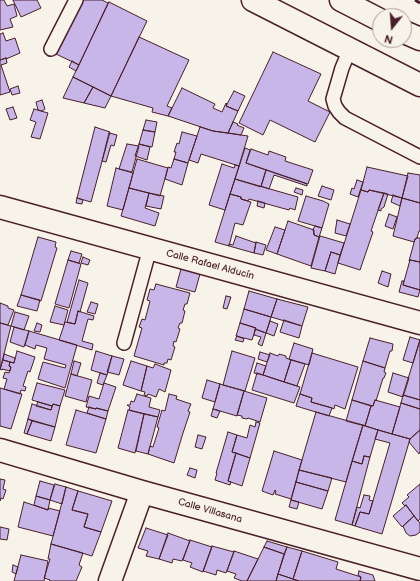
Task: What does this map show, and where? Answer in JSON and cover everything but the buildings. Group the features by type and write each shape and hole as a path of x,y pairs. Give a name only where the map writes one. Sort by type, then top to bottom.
{"street":[{"path":"253,0 420,85"},
{"path":"341,0 372,16"},
{"name":"Calle Rafael Alducín","path":"0,207 420,323"},
{"name":"Calle Villasana","path":"0,450 142,492 420,569"},
{"path":"110,581 142,492"}],"lane":[{"path":"51,49 76,0"},
{"path":"350,49 342,68 333,99 335,106 345,118 420,157"},
{"path":"124,342 150,248"}],"railway":[{"path":"415,0 420,3"}]}
